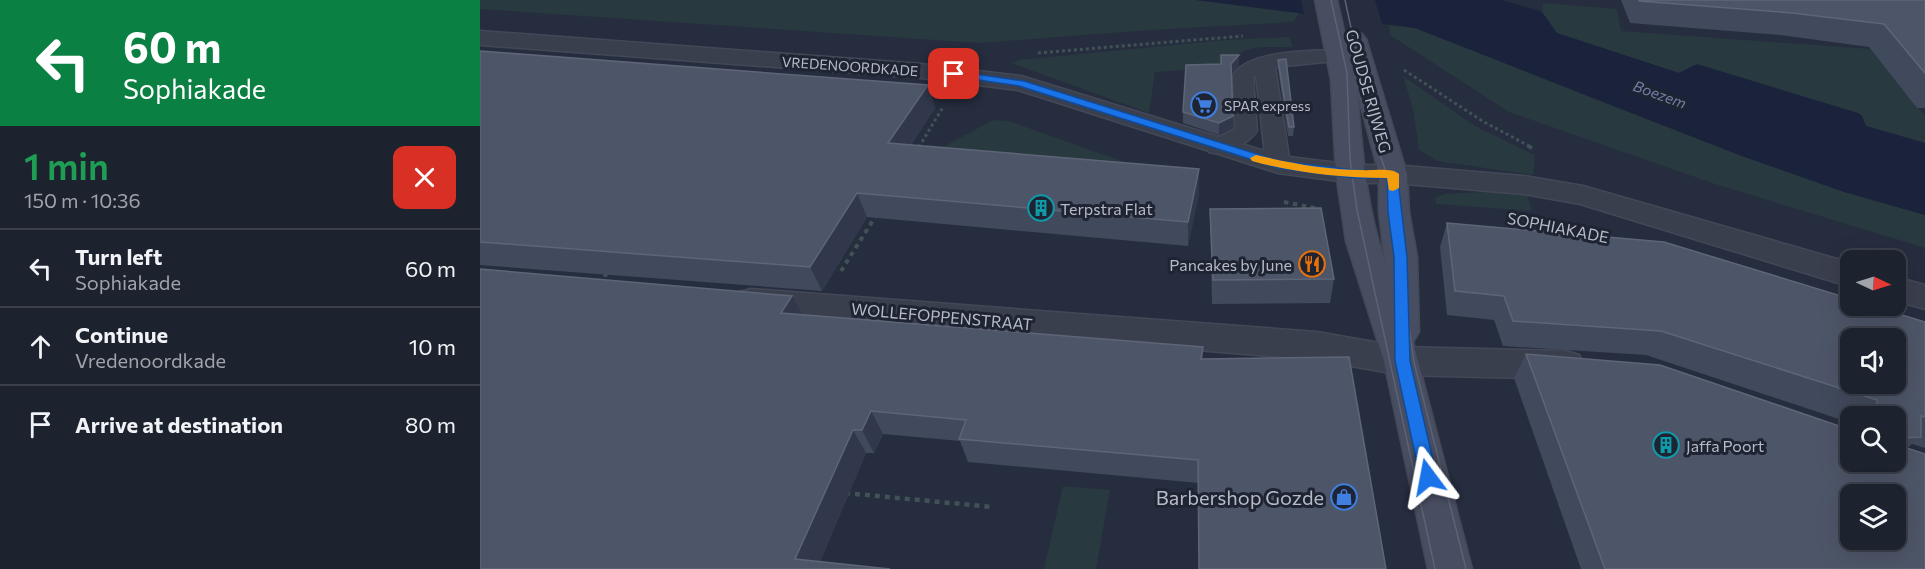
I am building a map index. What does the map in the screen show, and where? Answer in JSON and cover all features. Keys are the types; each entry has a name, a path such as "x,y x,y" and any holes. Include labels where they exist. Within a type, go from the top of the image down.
{"street":[{"name":"GOUDSE RIJWEG","path":"1337,10 1338,56 1343,80 1350,173 1366,256 1402,361 1450,569"},
{"name":"GOUDSE RIJWEG","path":"1337,10 1393,174 1394,212 1401,257 1402,361"},
{"path":"480,54 490,39"},
{"name":"VREDENOORDKADE","path":"490,39 921,71 1021,83 1217,147 1278,164 1350,173"},
{"name":"SOPHIAKADE","path":"1350,173 1393,174 1524,185 1583,195 1840,272"},
{"path":"1906,292 1925,297"},
{"name":"WOLLEFOPPENSTRAAT","path":"719,298 1317,346 1402,361 1524,362 1601,368"}],"lane":[{"path":"1217,147 1234,140 1246,131 1243,75 1253,68 1279,59 1338,56"},
{"path":"1264,66 1278,164"}],"path":[{"path":"1030,53 1253,35"},
{"path":"916,152 945,105"},
{"path":"811,305 841,271 879,211"},
{"path":"594,288 616,262"},
{"path":"838,492 993,507"}],"shaded area":[{"path":"480,0 1196,0 1300,12 1294,21 1278,23 979,43 480,9"},
{"path":"1543,3 1617,9 1621,31 1871,49 1925,116 1925,143 1866,126 1862,116 1694,65 1679,73 1556,33 1542,12"},
{"path":"1389,25 1415,28 1732,151 1925,215 1925,248 1715,184 1509,112 1390,35"},
{"path":"1290,37 1292,47 1264,47 1247,50 1239,53 1227,67 1155,72 1149,113 1011,63 1019,60 1225,40"},
{"path":"1403,76 1475,126 1535,155 1533,175 1437,161 1419,150 1413,109"},
{"path":"993,120 1009,121 1161,175 921,159"},
{"path":"1526,192 1532,211 1436,204 1435,198 1444,194"},
{"path":"1063,486 1110,490 1096,569 1044,569"}],"water":[{"name":"Boezem","path":"1196,0 1502,0 1542,12 1557,33 1679,73 1697,64 1858,113 1862,116 1866,126 1925,143 1925,215 1844,192 1739,155 1415,28"}],"pier":[{"path":"1301,0 1375,0 1383,27 1304,15"}],"building":[{"path":"1639,0 1925,0 1925,73 1884,24 1792,13"},
{"path":"480,51 928,85 888,143 1199,169 1188,222 857,193 810,267 480,242"},
{"path":"1221,55 1239,55 1231,64 1233,116 1219,123 1183,112 1186,65 1221,64"},
{"path":"1286,59 1294,127 1289,127 1278,60"},
{"path":"1321,208 1334,279 1213,280 1210,209"},
{"path":"1447,223 1664,242 1840,296 1840,316 1906,316 1925,322 1925,417 1921,416 1921,437 1906,438 1906,406 1877,406 1877,400 1858,394 1906,394 1906,328 1840,328 1840,388 1661,331 1513,321 1504,296 1455,291"},
{"path":"480,269 792,296 781,313 1203,347 1201,359 1349,357 1386,569 1199,569 1198,460 959,439 966,420 871,411 862,430 853,430 795,559 890,569 480,569"},
{"path":"1526,354 1660,365 1840,426 1840,472 1906,472 1906,446 1925,454 1925,569 1605,569"}],"tram line":[{"path":"1331,0 1347,73 1350,159 1357,210 1435,569"},
{"path":"1345,0 1376,143 1387,175 1414,362 1466,569"}],"slow traffic":[{"path":"1256,158 1278,164 1354,174 1393,174 1393,188"}],"place":[{"name":"SPAR express","path":"1204,105"},
{"name":"Terpstra Flat","path":"1041,208"},
{"name":"Pancakes by June","path":"1312,264"},
{"name":"Jaffa Poort","path":"1666,445"},
{"name":"Barbershop Gozde","path":"1344,497"}],"route":[{"path":"954,74 1021,83 1217,147 1278,164 1354,174 1393,174 1394,212 1401,257 1402,361 1428,477"}]}
